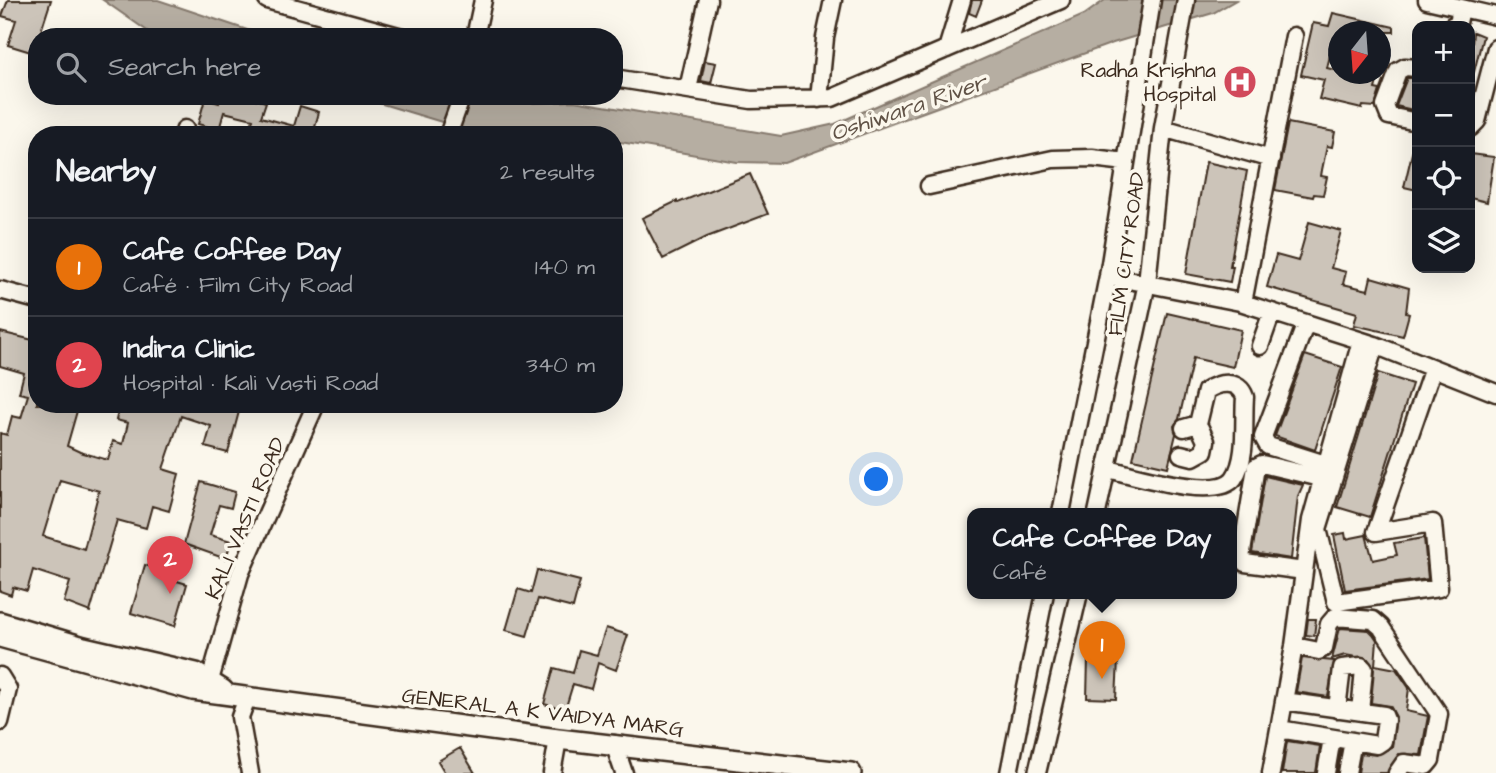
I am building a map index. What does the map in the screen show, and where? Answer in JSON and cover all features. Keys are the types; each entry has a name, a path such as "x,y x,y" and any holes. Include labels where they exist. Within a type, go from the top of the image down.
{"main road":[{"name":"GENERAL A K VAIDYA MARG","path":"0,622 84,647 196,673 208,686"},
{"name":"GENERAL A K VAIDYA MARG","path":"0,637 208,686 238,696 558,739 851,773"}],"street":[{"path":"267,0 369,28"},
{"path":"477,28 483,0"},
{"path":"688,89 708,0"},
{"path":"820,99 825,38 833,0"},
{"path":"947,49 962,0"},
{"path":"623,79 751,100 832,99 1061,0"},
{"name":"FILM CITY ROAD","path":"1062,508 1108,276 1152,0"},
{"name":"FILM CITY ROAD","path":"1098,508 1147,283 1163,128 1186,0"},
{"path":"1427,0 1496,16"},
{"path":"1458,21 1461,8"},
{"path":"1243,303 1294,37"},
{"path":"1475,123 1496,48"},
{"path":"1412,68 1405,67 1398,71 1385,106 1390,116 1412,121"},
{"path":"1140,82 1170,88"},
{"path":"451,126 458,105"},
{"path":"1163,128 1271,159"},
{"path":"929,187 1053,159 1092,158 1126,162"},
{"path":"1108,276 1243,303 1368,343 1496,393"},
{"path":"0,290 28,298"},
{"path":"1257,345 1268,311"},
{"path":"1306,323 1263,437 1268,446 1323,471"},
{"path":"1368,343 1318,529 1336,601 1439,588 1433,523 1376,532 1433,368"},
{"path":"1271,773 1294,646 1311,520 1323,471 1368,343"},
{"path":"1108,469 1204,489 1221,486 1233,479 1240,463 1245,397 1243,390 1235,385 1217,383 1206,391 1191,426 1206,441 1204,452 1193,457 1181,454"},
{"name":"KALI VASTI ROAD","path":"208,686 240,574 312,413"},
{"path":"1304,571 1245,563 1241,558 1256,467 1262,464 1323,471"},
{"path":"1009,773 1044,599"},
{"path":"1037,773 1078,599"},
{"path":"1294,646 1320,651 1324,648 1329,624 1335,617 1373,620 1381,627 1439,714 1431,760 1426,766 1404,763 1397,773"},
{"path":"1337,709 1342,668 1361,666 1364,670 1360,712"},
{"path":"0,676 8,689 0,722"},
{"path":"238,696 250,773"},
{"path":"1279,729 1377,745 1382,741 1386,720 1384,715 1284,701"},
{"path":"1326,773 1332,738"},
{"path":"552,773 558,739"},
{"path":"1347,773 1353,741"},
{"path":"614,744 624,773"}],"water":[{"path":"103,0 158,0 241,28 143,28"},
{"path":"1105,0 1236,0 1213,13 1113,43 784,163 737,162 623,143 623,126 455,126 386,105 598,105 781,136 835,124 1084,15"}],"building":[{"path":"8,0 51,0 42,28 28,28 28,51 8,45 16,20 2,16"},
{"path":"972,0 982,0 976,16 969,13"},
{"path":"1333,13 1368,21 1331,21"},
{"path":"1313,23 1328,26 1328,84 1376,84 1375,89 1380,90 1375,107 1363,106 1362,109 1319,99 1324,80 1301,75"},
{"path":"1475,33 1483,36 1475,68"},
{"path":"705,61 716,63 711,83 701,81"},
{"path":"1407,78 1412,78 1412,110 1396,106"},
{"path":"203,105 265,105 261,117 294,126 251,126 253,119 224,112 220,126 198,124"},
{"path":"300,106 319,112 315,126 294,126"},
{"path":"1288,123 1335,132 1332,147 1327,146 1322,170 1321,176 1327,177 1323,195 1314,194 1313,197 1275,190"},
{"path":"1412,153 1412,189 1404,187"},
{"path":"1475,155 1494,157 1487,202 1475,199"},
{"path":"1206,162 1247,171 1230,266 1233,266 1230,282 1186,274"},
{"path":"750,174 768,214 707,237 663,259 642,218 677,201 678,203"},
{"path":"1309,222 1341,231 1331,268 1346,272 1343,284 1368,290 1371,277 1409,288 1406,313 1409,314 1403,336 1354,325 1357,313 1267,287 1276,255 1298,261"},
{"path":"1167,313 1241,330 1233,367 1193,358 1179,419 1174,426 1176,434 1168,467 1133,459"},
{"path":"0,332 28,339 28,395 19,393 24,373 0,366"},
{"path":"1305,355 1342,367 1315,450 1275,436"},
{"path":"1378,373 1412,384 1370,517 1337,507"},
{"path":"28,395 28,413 76,413 67,446 108,460 113,441 123,444 128,423 116,420 118,413 239,413 228,453 205,447 211,426 181,416 163,469 179,474 169,511 152,506 146,528 117,520 90,612 64,602 70,582 33,570 27,591 13,587 11,595 0,591 0,433 7,435 12,416 21,418","holes":["60,480 99,491 84,549 43,536"]},
{"path":"1265,476 1303,485 1298,496 1291,559 1252,553"},
{"path":"201,482 235,492 231,508 219,505 210,535 231,541 226,559 184,544"},
{"path":"1345,533 1346,539 1366,535 1373,560 1397,555 1394,543 1424,538 1428,579 1345,590 1334,535"},
{"path":"145,565 159,569 157,575 187,584 175,626 131,613"},
{"path":"537,570 580,581 573,608 538,599 527,636 506,630 518,589 531,593"},
{"path":"1308,619 1316,619 1314,636 1306,635"},
{"path":"606,628 628,635 616,670 598,663 591,689 573,684 565,710 544,704 554,668 573,673 579,650 597,655"},
{"path":"1340,628 1369,630 1373,634 1377,640 1375,665 1396,669 1409,688 1406,711 1428,716 1421,755 1399,754 1387,773 1358,773 1361,753 1376,755 1392,747 1396,717 1390,706 1371,703 1374,669 1368,659 1345,655 1332,659"},
{"path":"1088,658 1118,660 1116,699 1087,698"},
{"path":"1302,658 1334,661 1328,697 1296,692"},
{"path":"1287,741 1320,746 1316,773 1282,773"},
{"path":"460,748 475,773 445,773 438,761"}],"waterway":[{"name":"Oshiwara River","path":"493,105 524,112"}],"place":[{"name":"Radha Krishna Hospital","path":"1240,82"},
{"name":"Indira Clinic","path":"170,594"},
{"name":"Cafe Coffee Day","path":"1102,679"}]}
